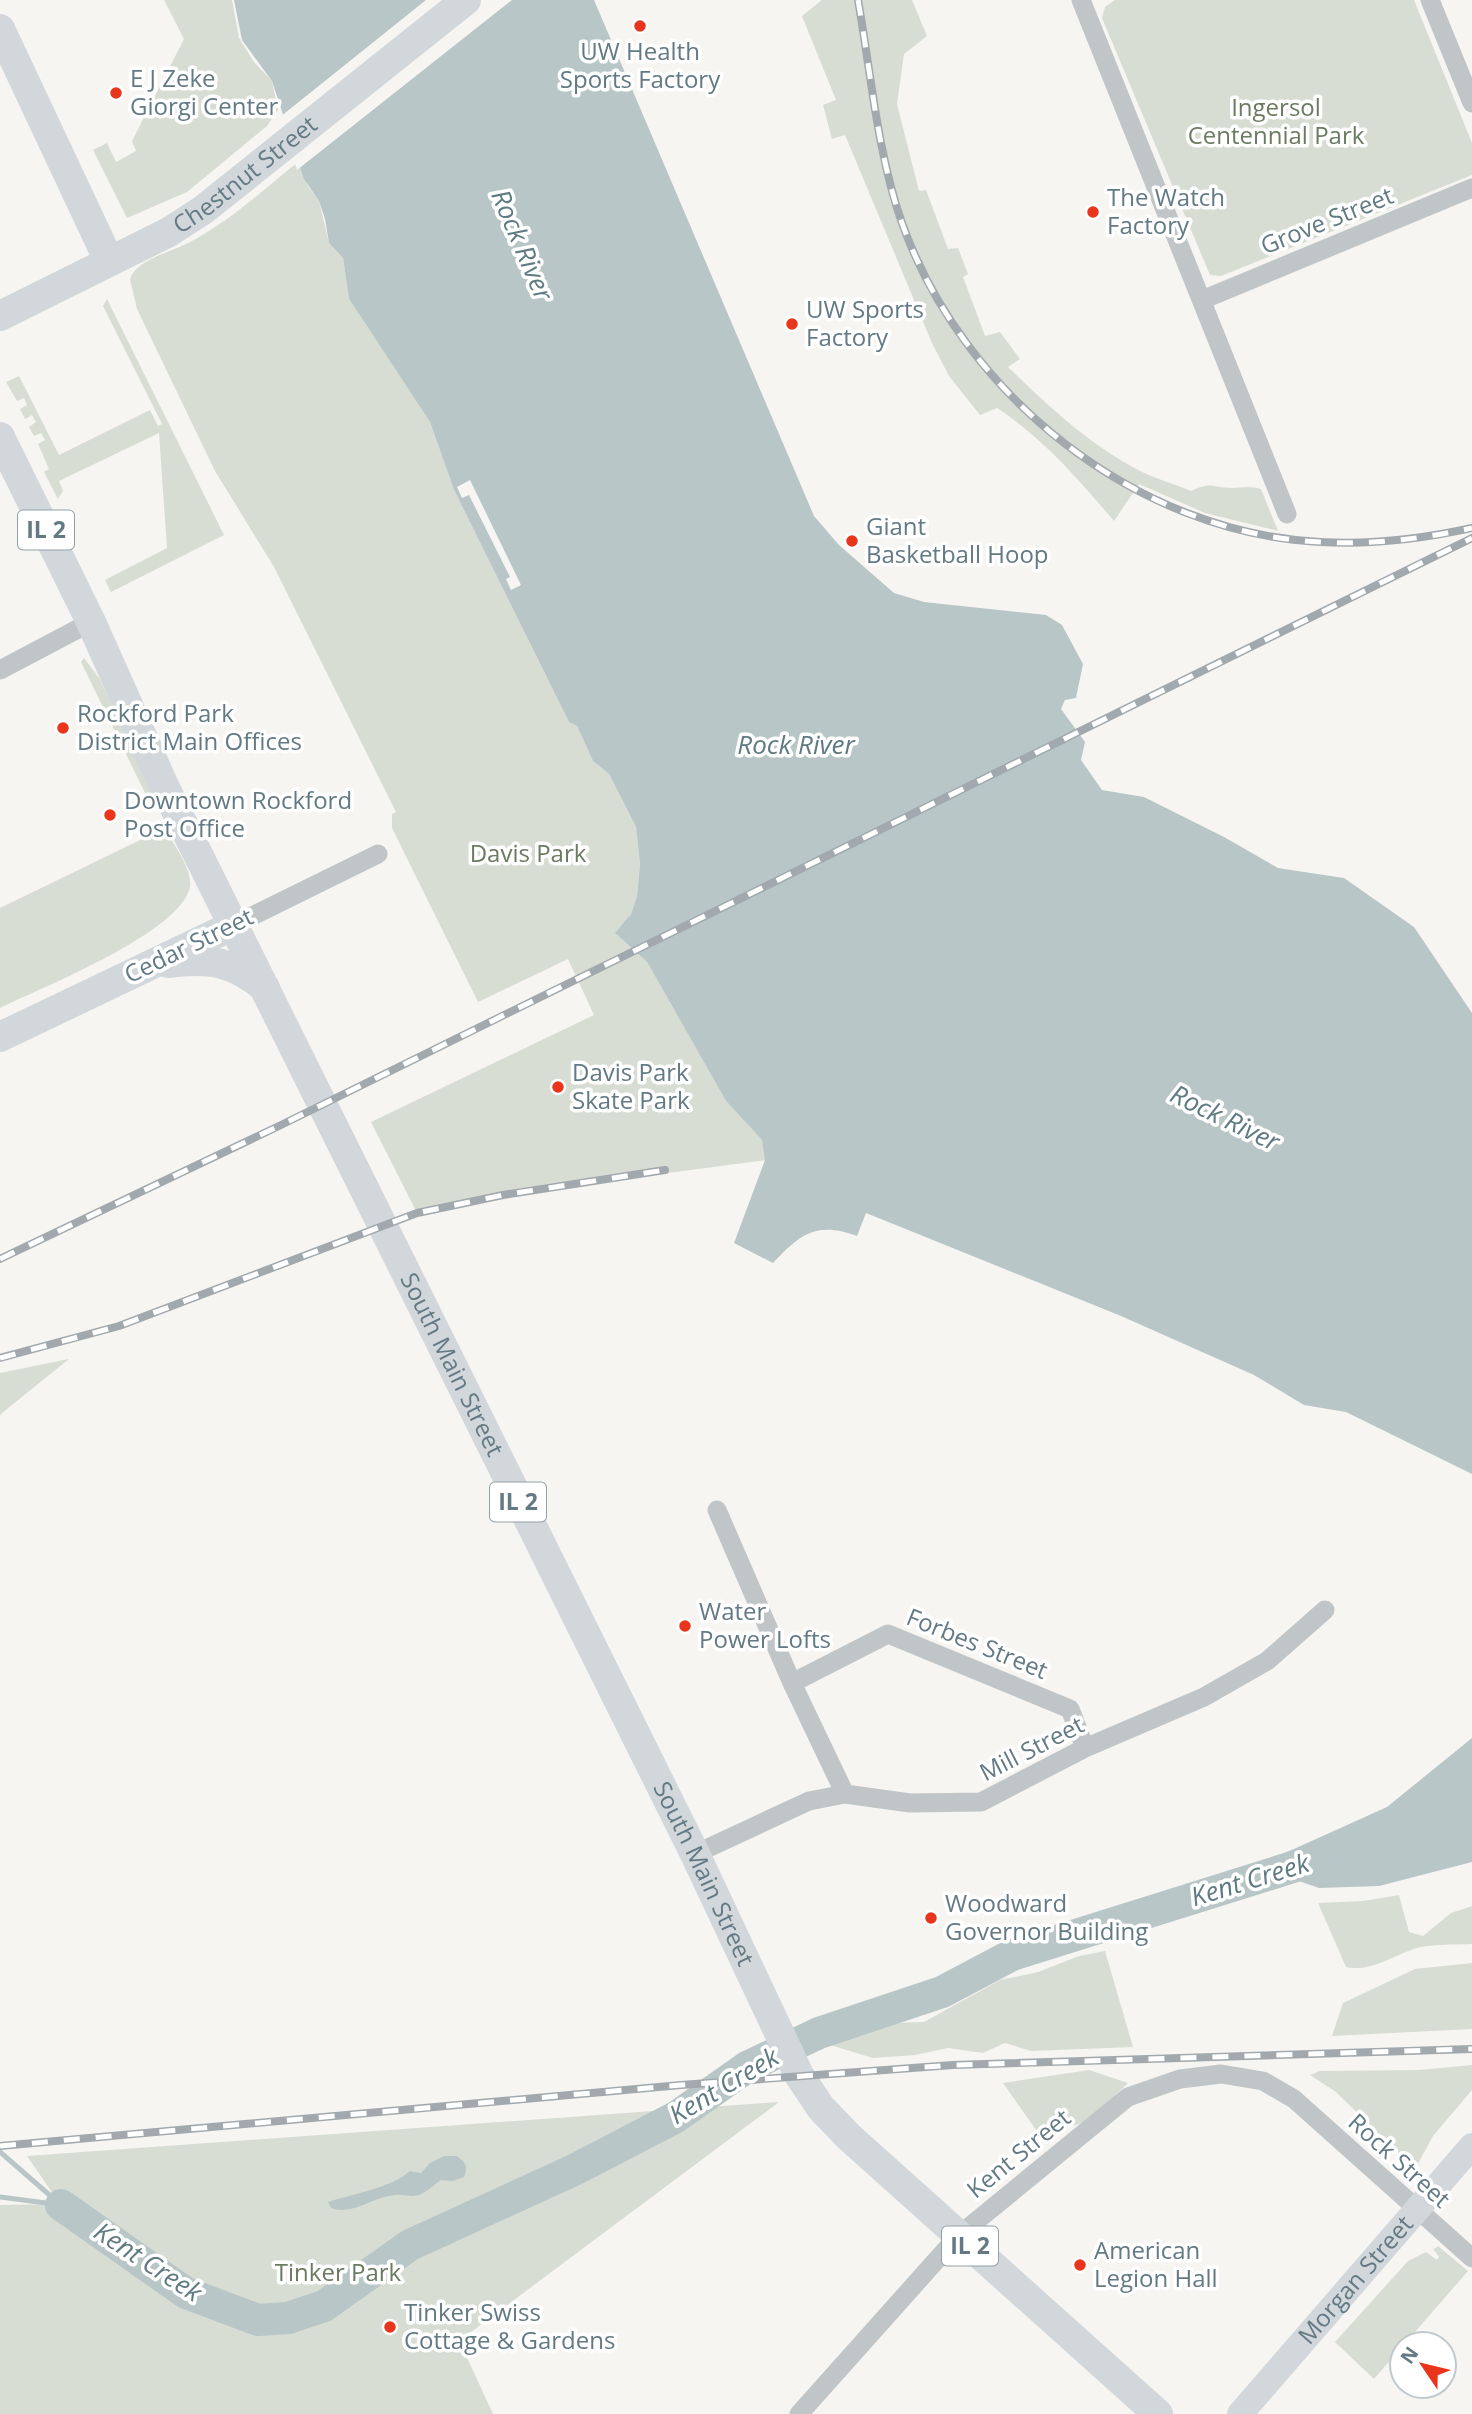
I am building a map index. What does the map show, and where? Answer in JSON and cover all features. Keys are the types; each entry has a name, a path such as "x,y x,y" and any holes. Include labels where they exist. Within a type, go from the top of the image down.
{"main road":[{"name":"Chestnut Street","path":"0,316 169,232 203,210 466,0"},
{"path":"0,29 109,261"},
{"name":"South Main Street","path":"0,437 91,622 165,788 563,1594 695,1854 795,2066 821,2108 839,2127 1158,2414"},
{"name":"Cedar Street","path":"0,1037 234,925"},
{"name":"IL 2","path":"151,966 196,959 217,962 236,967 265,988"},
{"name":"Morgan Street","path":"1240,2414 1472,2146"}],"street":[{"path":"1081,0 1287,514"},
{"path":"1430,0 1472,103"},
{"name":"Grove Street","path":"1202,300 1472,188"},
{"path":"0,670 91,622"},
{"name":"Cedar Street","path":"234,925 378,854"},
{"path":"717,1510 792,1683 845,1794"},
{"name":"Mill Street","path":"695,1854 808,1801 845,1794 910,1803 981,1802 1085,1748 1204,1697 1267,1661 1325,1610"},
{"name":"Forbes Street","path":"792,1683 888,1634 1070,1709 1085,1748"},
{"name":"Kent Street","path":"800,2414 958,2236 1128,2098 1180,2079 1221,2074 1263,2081 1294,2099"},
{"name":"Rock Street","path":"1294,2099 1472,2258"}],"green space":[{"path":"164,0 232,0 239,38 254,62 272,81 278,110 267,126 187,192 127,218 93,150 107,143 116,162 136,151 132,141 184,39"},
{"path":"822,0 912,0 927,36 904,54 897,104 919,191 926,190 948,249 958,248 968,274 963,277 985,336 1000,332 1020,359 1008,367 1087,437 1152,477 1191,491 1209,486 1261,489 1278,531 1205,513 1139,484 1114,521 1060,460 1014,420 997,408 980,415 949,376 932,343 845,135 832,139 823,105 836,100 802,16"},
{"name":"Ingersol Centennial Park","path":"1115,0 1414,0 1472,143 1472,175 1221,276 1210,275 1102,18 1105,7"},
{"name":"Davis Park","path":"298,162 308,186 319,201 329,243 343,258 349,299 430,422 454,490 569,722 577,726 593,761 609,774 636,827 640,864 637,896 631,914 616,934 647,962 726,1101 762,1140 766,1160 503,1195 417,1213 371,1122 594,1015 568,959 478,1002 392,828 392,814 396,812 274,567 215,471 137,309 130,279 139,267 217,226"},
{"path":"107,299 224,535 111,592 105,580 167,548 159,433 59,481 63,491 58,499 44,472 49,469 38,444 45,440 41,433 34,436 29,427 36,422 32,415 25,419 20,409 27,405 24,398 17,401 6,382 19,376 59,455 150,410 158,426 162,424 103,306"},
{"path":"84,658 99,678 159,804 150,803 81,662"},
{"path":"165,828 185,864 190,879 190,886 182,903 164,921 138,939 77,972 0,1008 0,908"},
{"path":"69,1359 2,1413 0,1415 0,1373"},
{"path":"1399,1895 1409,1932 1423,1936 1451,1913 1472,1906 1472,1944 1421,1947 1375,1965 1346,1967 1318,1903 1363,1901"},
{"path":"1105,1951 1133,2047 1031,2051 1005,2043 983,2053 948,2048 915,2055 873,2058 830,2045 891,2023 924,2022 1000,1980 1038,1972 1079,1956"},
{"path":"1472,1963 1472,2029 1332,2036 1343,2003 1415,1969"},
{"path":"1472,2065 1472,2090 1433,2136 1415,2169 1336,2092 1310,2075 1320,2071 1419,2070"},
{"path":"1089,2070 1128,2083 1088,2121 1046,2134 1039,2134 1003,2083"},
{"name":"Tinker Park","path":"779,2102 463,2338 464,2351 493,2414 0,2414 0,2205 60,2204 27,2156"},
{"path":"1431,2246 1434,2249 1438,2246 1468,2271 1417,2330 1388,2330 1388,2363 1374,2379 1335,2342 1408,2261 1426,2252 1437,2260 1439,2257"}],"water":[{"name":"Rock River","path":"234,0 594,0 814,516 839,545 894,593 924,602 1046,615 1062,625 1083,664 1076,698 1065,700 1061,709 1085,742 1081,760 1102,790 1144,797 1224,837 1278,868 1344,878 1414,927 1472,1013 1472,1474 1346,1412 1304,1405 1254,1375 1121,1316 866,1213 857,1236 831,1230 810,1233 792,1244 773,1263 734,1243 765,1160 762,1140 726,1101 647,962 615,933 631,914 637,896 640,864 636,827 609,774 593,761 577,726 569,722 454,490 430,422 349,299 343,258 329,243 319,201 304,179 272,81 242,40"},
{"path":"1472,1738 1472,1862 1379,1886 1319,1888 1256,1866 1387,1807"},
{"path":"444,2156 457,2156 462,2161 466,2167 464,2177 453,2181 441,2180 419,2195 387,2196 355,2208 339,2210 331,2208 328,2202 393,2182 410,2171 421,2173 430,2163"}],"pier":[{"path":"426,0 512,0 297,170 280,117"},
{"path":"470,480 521,585 511,590 506,579 510,577 469,495 462,498 457,487"}],"waterway":[{"name":"Kent Creek","path":"61,2205 186,2293 258,2320 288,2318 324,2306 410,2245 574,2170 676,2117 747,2067 819,2033 942,1992 1012,1955 1315,1860"},
{"path":"0,2152 61,2205"},
{"path":"0,2197 61,2205"}],"railway":[{"path":"858,0 893,196 930,286 967,344 1013,397 1065,444 1123,482 1186,513 1252,533 1320,542 1358,543 1415,538 1472,528"},
{"path":"0,1259 279,1126 1472,538"},
{"path":"0,1358 119,1326 417,1213 503,1195 665,1170"},
{"path":"0,2146 681,2085 953,2065 1472,2049"}],"place":[{"name":"UW Health Sports Factory","path":"640,26"},
{"name":"E J Zeke Giorgi Center","path":"116,93"},
{"name":"The Watch Factory","path":"1093,212"},
{"name":"UW Sports Factory","path":"792,324"},
{"name":"Giant Basketball Hoop","path":"852,541"},
{"name":"Rockford Park District Main Offices","path":"63,728"},
{"name":"Downtown Rockford Post Office","path":"110,815"},
{"name":"Davis Park Skate Park","path":"558,1087"},
{"name":"Water Power Lofts","path":"685,1626"},
{"name":"Woodward Governor Building","path":"931,1918"},
{"name":"American Legion Hall","path":"1080,2265"},
{"name":"Tinker Swiss Cottage & Gardens","path":"390,2327"}]}
